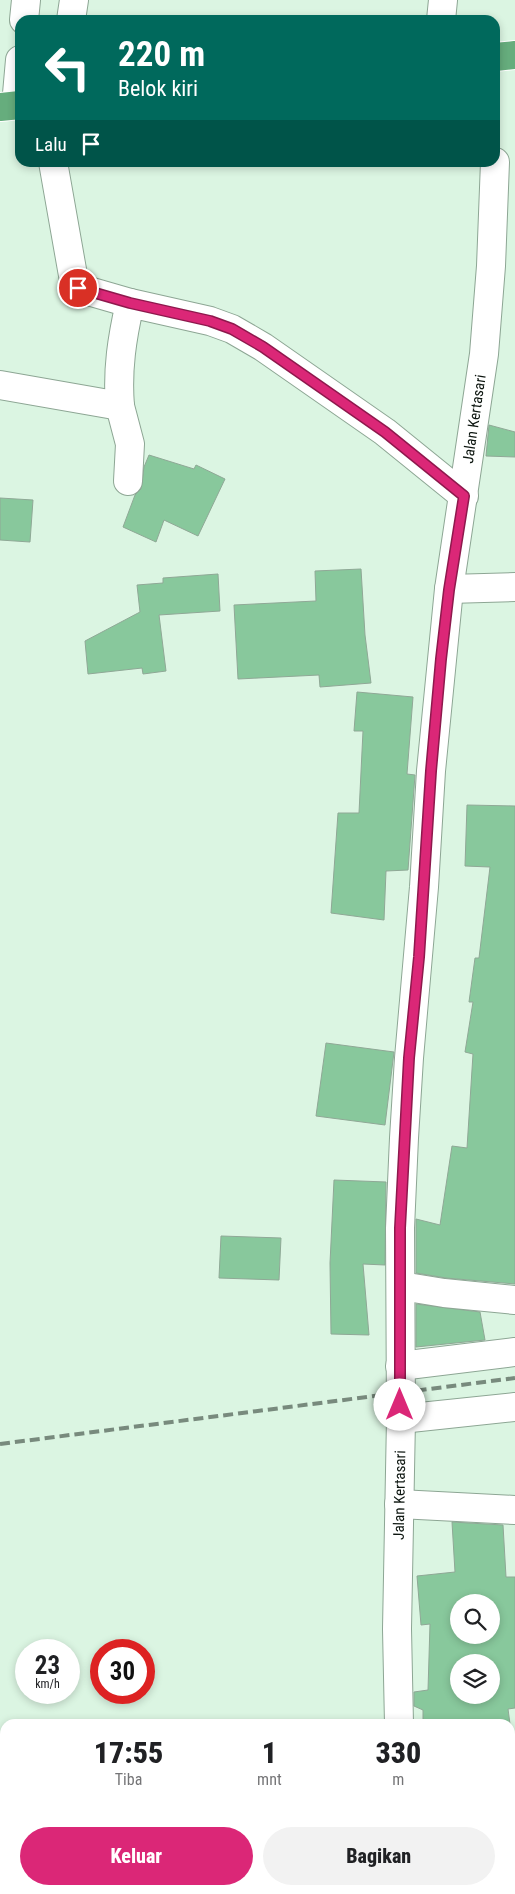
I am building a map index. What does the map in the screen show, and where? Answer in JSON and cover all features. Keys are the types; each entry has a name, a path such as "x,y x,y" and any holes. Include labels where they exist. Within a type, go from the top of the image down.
{"highway":[{"path":"500,56 515,55"}],"street":[{"path":"24,15 26,0"},
{"path":"72,15 74,0"},
{"path":"442,15 443,0"},
{"path":"12,106 15,89"},
{"path":"54,167 74,281 78,288 130,303 210,321 232,329 263,347 385,432 464,496"},
{"name":"Jalan Kertasari","path":"399,1719 397,1630 402,1180 409,1058 422,917 431,771 449,590 484,354 492,266 495,167"},
{"path":"128,481 130,444 120,406 119,362 130,303"},
{"path":"0,385 120,406"},
{"path":"449,590 515,587"},
{"path":"401,1286 444,1293 515,1300"},
{"path":"400,1366 515,1352"},
{"path":"400,1418 515,1407"},
{"path":"399,1504 515,1510"}],"building":[{"path":"489,425 515,432 515,457 486,456"},
{"path":"149,455 194,469 196,465 225,479 198,536 164,520 156,542 123,527 135,495 141,489 144,467"},
{"path":"0,498 33,500 30,542 0,540"},
{"path":"361,569 365,635 371,683 320,687 319,675 238,679 234,605 316,601 315,571"},
{"path":"218,574 220,611 159,615 166,671 143,674 142,668 88,674 85,641 140,612 137,585 163,583 163,578"},
{"path":"357,692 413,697 407,774 415,775 408,870 386,871 384,920 331,913 338,813 359,813 363,731 354,731"},
{"path":"467,805 515,806 515,1284 446,1278 416,1273 416,1219 440,1225 452,1146 467,1148 473,1054 465,1052 473,1002 469,1002 475,958 479,958 490,867 465,866"},
{"path":"326,1043 394,1052 385,1125 316,1116"},
{"path":"334,1180 386,1182 385,1265 363,1264 369,1335 331,1334 330,1263"},
{"path":"221,1236 281,1238 279,1280 219,1278"},
{"path":"416,1304 480,1312 485,1340 416,1347"},
{"path":"452,1522 503,1525 506,1577 515,1577 515,1708 508,1709 509,1719 423,1719 423,1710 414,1706 414,1692 428,1690 430,1624 421,1625 417,1576 455,1572"}],"railway":[{"path":"0,1444 515,1378"}],"route":[{"path":"78,288 130,303 210,321 232,329 263,347 385,432 464,496 449,590 441,659 431,771 419,957 409,1058 400,1228 400,1405"}]}
